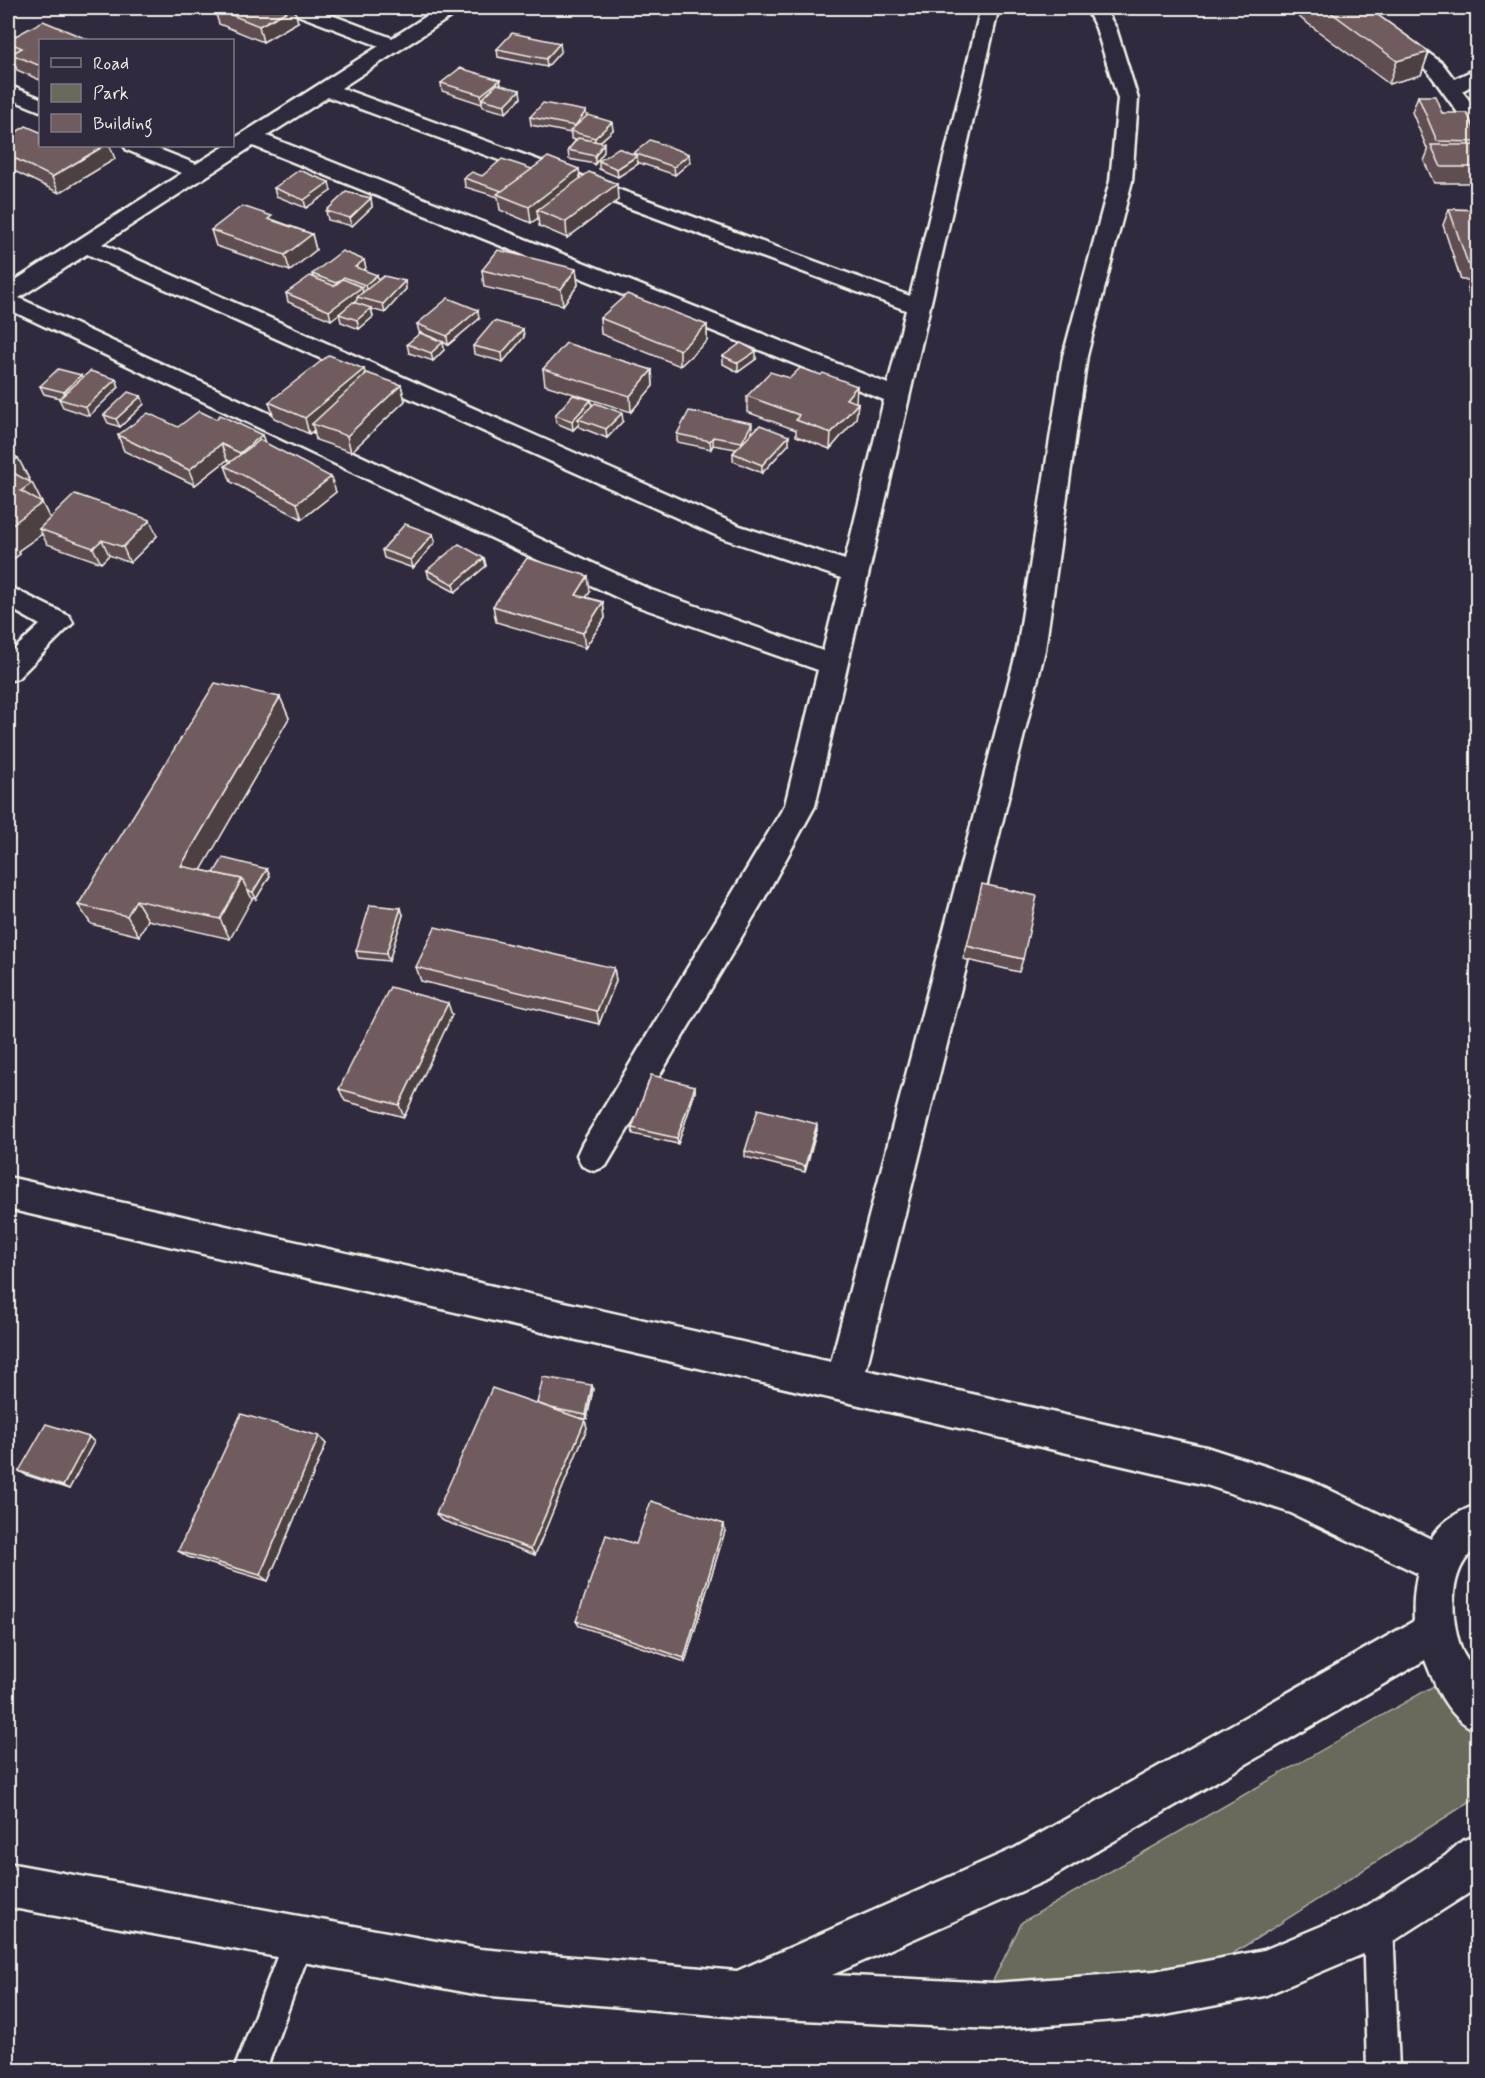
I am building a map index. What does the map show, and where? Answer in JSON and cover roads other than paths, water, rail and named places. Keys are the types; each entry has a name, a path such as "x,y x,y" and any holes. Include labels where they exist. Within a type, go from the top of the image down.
{"street":[{"path":"297,8 393,45"},
{"path":"8,295 451,8"},
{"path":"844,1383 1031,650 1075,357 1121,180 1128,99 1106,28 1095,8"},
{"path":"1362,10 1435,67 1478,127"},
{"path":"594,1155 800,807 989,11"},
{"path":"1450,89 1478,74"},
{"path":"325,89 919,307"},
{"path":"8,91 39,105"},
{"path":"250,137 898,397"},
{"path":"136,147 197,172"},
{"path":"85,245 731,532 856,573"},
{"path":"8,301 641,597 833,665"},
{"path":"8,595 58,623 8,671"},
{"path":"8,1193 1206,1466 1297,1495 1440,1564"},
{"path":"1478,1524 1456,1538 1440,1564 1433,1596 1436,1631 1448,1669 1478,1710"},
{"path":"740,1994 1031,1864 1436,1631"},
{"path":"8,1885 480,1972 740,1994 994,2006 1155,1994 1264,1973 1378,1925 1461,1872 1478,1857"}],"lane":[{"path":"1378,1925 1383,2070"},
{"path":"250,2070 299,1939"}]}
